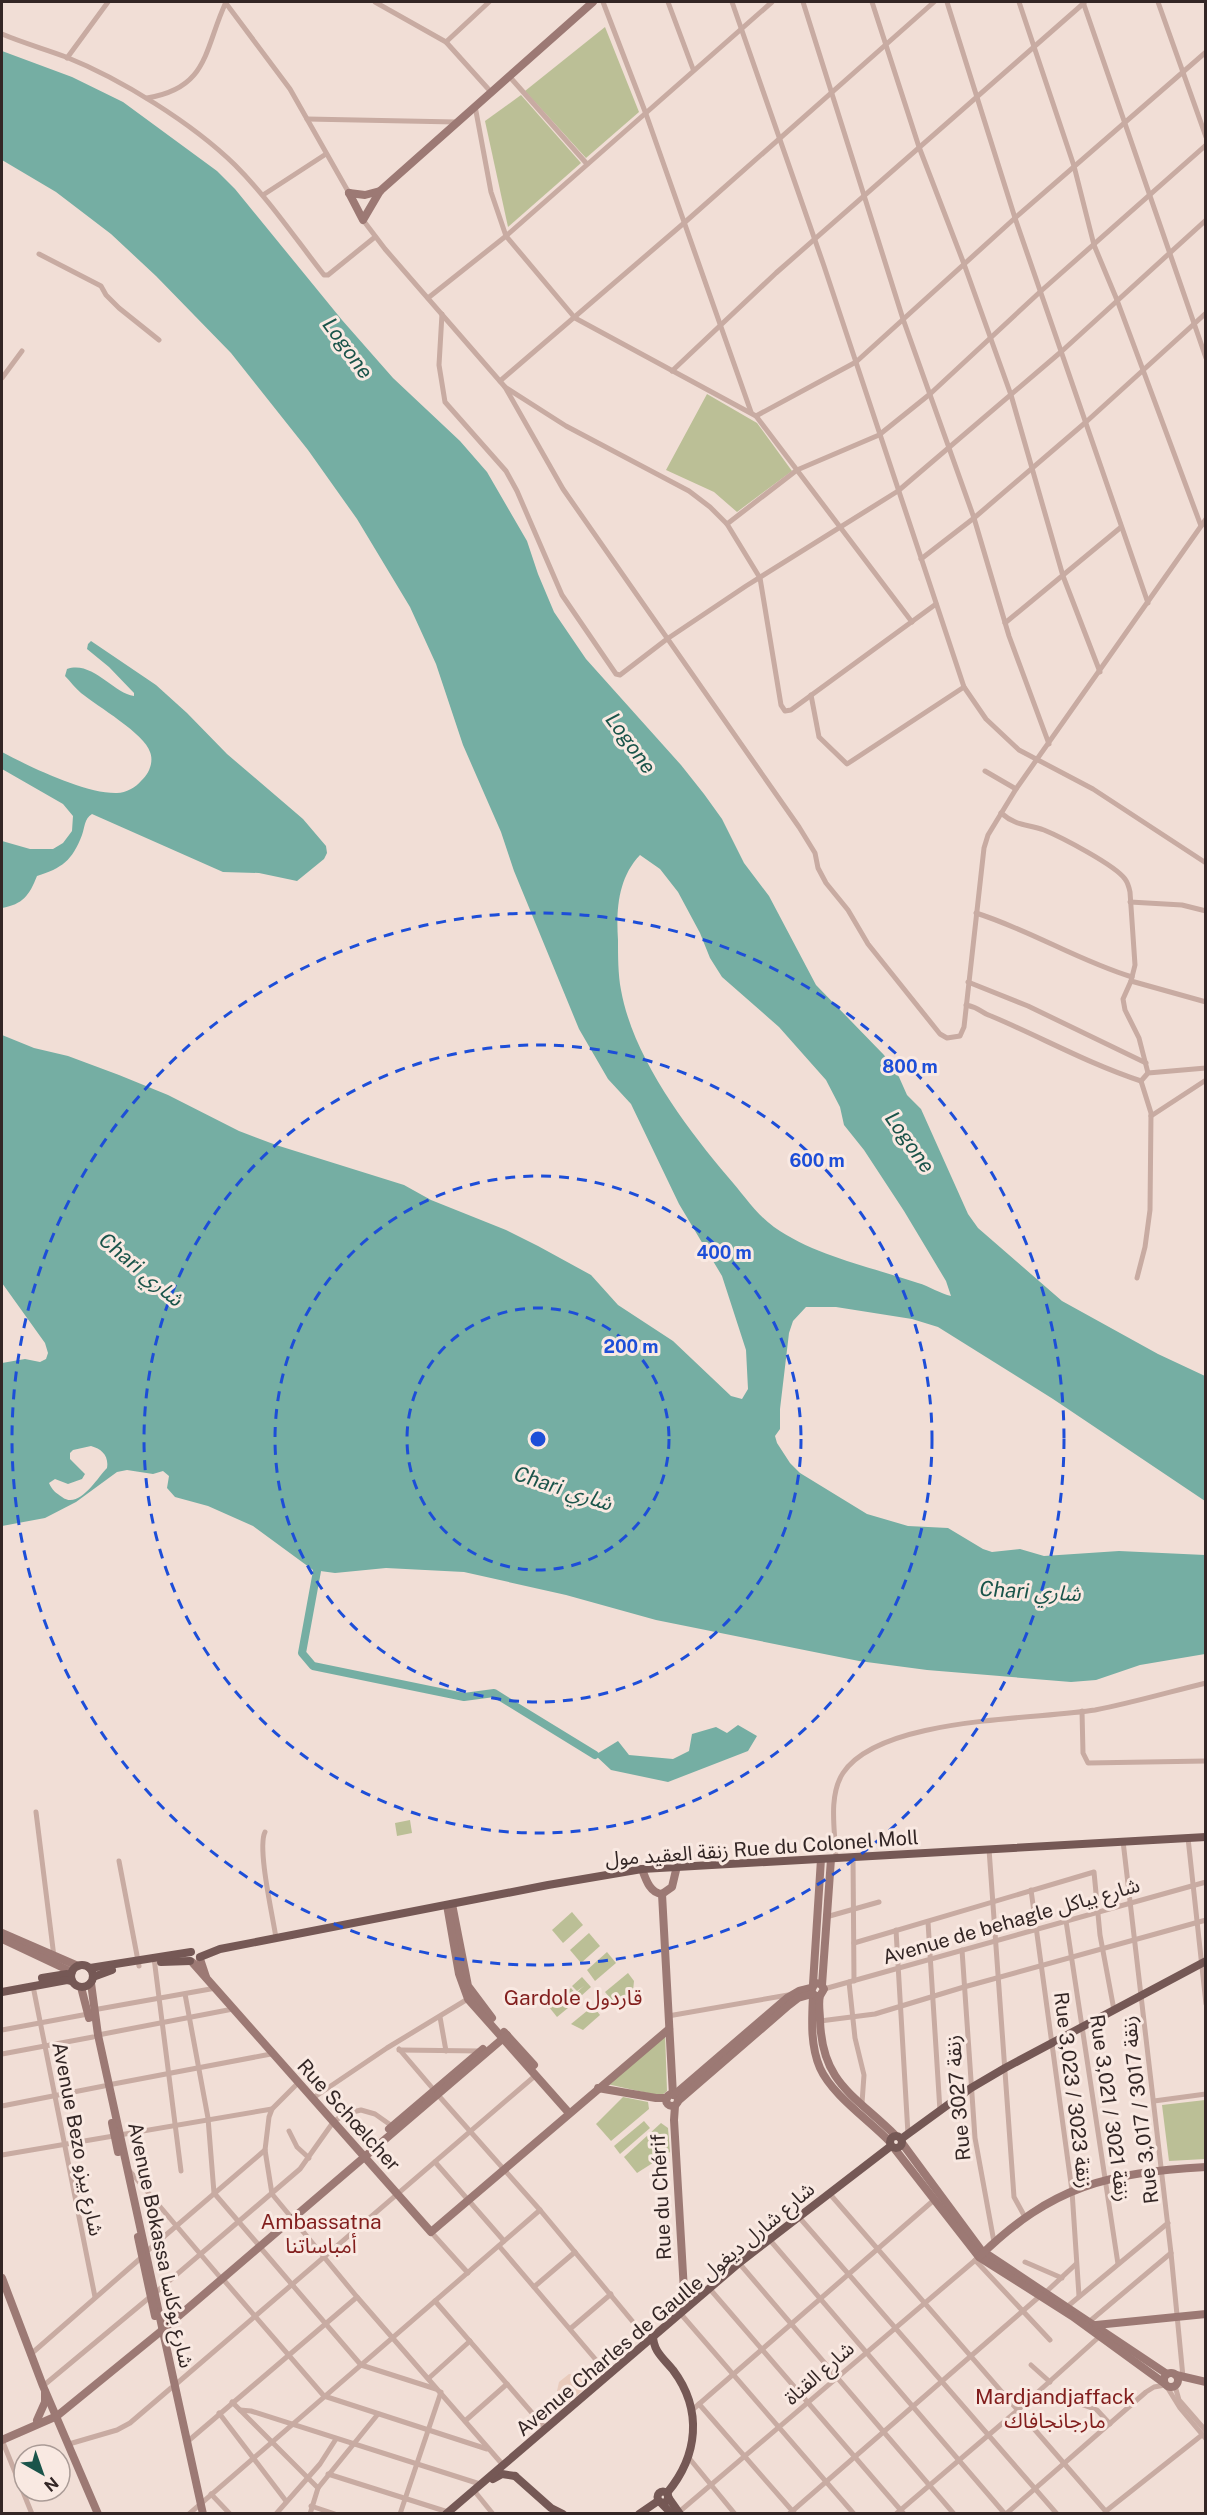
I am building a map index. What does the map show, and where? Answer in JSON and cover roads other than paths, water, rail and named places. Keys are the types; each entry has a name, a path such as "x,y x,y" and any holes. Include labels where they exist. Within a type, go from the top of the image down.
{"main road":[{"name":"زنقة العقيد مول Rue du Colonel Moll","path":"139,1963 195,1957 220,1949 642,1869 1206,1837"},
{"name":"Avenue Charles de Gaulle شارع شارل ديغول","path":"448,2513 682,2310 798,2216 897,2141 971,2088 1005,2068 1114,2012 1204,1962"},
{"path":"73,1974 81,1987 91,1976 116,1965 139,1963"},
{"path":"2,1986 62,1974 91,1976 139,1963"},
{"path":"2,1992 67,1980 73,1974"},
{"path":"639,2514 664,2498 689,2458 693,2441 691,2411 678,2378 647,2340"},
{"name":"Avenue Charles de Gaulle شارع شارل ديغول","path":"515,2476 513,2465 518,2454"},
{"path":"448,2513 496,2477 506,2474 515,2476 551,2508 563,2514"},
{"path":"664,2498 677,2513"}],"street":[{"path":"67,58 108,2"},
{"path":"147,98 172,92 198,73 226,2"},
{"path":"226,2 290,88 363,220 375,237 505,387 563,489 799,827 815,853 819,871 848,910 868,944 945,1038 960,1036 966,1005 986,841 1016,789 1206,519"},
{"path":"375,2 446,42 491,92"},
{"path":"385,7 390,2"},
{"path":"446,42 489,2"},
{"path":"363,220 380,191 592,2"},
{"path":"603,2 646,114 754,414 912,622"},
{"path":"668,2 693,69"},
{"path":"732,2 856,362 964,687 978,711 1010,743 1037,761 1093,789 1206,863"},
{"path":"428,298 506,236 646,114 693,69 772,2"},
{"path":"803,2 903,319 950,447 1005,623 1049,744"},
{"path":"872,2 919,147 1011,395 1030,469 1063,576 1100,672"},
{"path":"500,381 684,223 934,2"},
{"path":"947,2 1015,218 1062,351 1120,528 1148,603"},
{"path":"1019,2 1074,166 1094,245 1117,300 1201,525"},
{"path":"672,371 814,239 1084,2 1168,254 1206,358"},
{"path":"1158,2 1206,137"},
{"path":"2,34 67,58 147,98 213,146 234,164 263,195 326,276 375,237"},
{"path":"754,414 856,362 1125,120 1206,52"},
{"path":"509,76 587,164"},
{"path":"476,106 491,192 506,236 575,318 754,414"},
{"path":"307,119 456,122"},
{"path":"727,524 797,470 879,435 930,394 1149,193 1206,145"},
{"path":"263,195 326,154"},
{"path":"349,193 365,195 380,191"},
{"path":"442,314 439,365 445,402 506,471 540,540 556,585 593,643 616,674 620,675 667,639 898,491 1062,351 1206,220"},
{"path":"39,254 101,286 106,295 119,308 159,340"},
{"path":"921,559 974,518 1086,422 1206,313"},
{"path":"2,378 22,351"},
{"path":"505,387 566,426 689,491 727,524 760,578 782,708 789,712 936,604"},
{"path":"1005,623 1120,528"},
{"path":"811,695 819,737 847,764 964,687"},
{"path":"985,771 1016,789"},
{"path":"1001,813 1018,825 1030,826 1062,838 1120,874 1128,884 1135,954 1132,979 1123,996 1139,1038 1148,1074"},
{"path":"1130,902 1182,905 1206,911"},
{"path":"976,913 1050,942 1132,979 1206,1002"},
{"path":"968,982 1028,1006 1146,1063"},
{"path":"966,1005 981,1008 989,1016 1019,1027 1107,1069 1141,1081"},
{"path":"1141,1081 1148,1074 1206,1068"},
{"path":"1151,1116 1206,1080"},
{"path":"1137,1278 1145,1247 1150,1210 1151,1116 1141,1081"},
{"path":"829,2193 1107,2512 1204,2435 1179,2400 1174,2381 1068,2306 979,2256 967,2234 897,2141 862,2103 842,2086 830,2069 821,2045 816,1990 834,1858 834,1798 838,1783 849,1765 864,1754 912,1733 941,1727 1082,1711 1206,1683"},
{"path":"1082,1711 1083,1753 1088,1763 1206,1761"},
{"path":"36,1812 54,1957"},
{"path":"265,1832 262,1838 264,1860 276,1938"},
{"path":"1188,1838 1204,1962 1206,2004"},
{"name":"Rue 3,017 / زنقة 3017","path":"1123,1841 1178,2316 1174,2381"},
{"path":"990,1849 1014,2197 1025,2217"},
{"path":"853,1856 855,1910 851,1981 852,2018 864,2075 861,2088 862,2103"},
{"path":"822,1859 813,2043 820,2069 835,2089 897,2141 934,2200 1050,2340"},
{"path":"119,1861 139,1963"},
{"path":"642,1869 655,1893 662,1894 672,1887 677,1866"},
{"path":"854,1943 1094,1872 1097,1912 1114,2012"},
{"name":"Avenue de behagle شارع بياكل","path":"816,1990 1206,1881"},
{"name":"Rue 3,023 / زنقة 3023","path":"1031,1890 1072,2191 1079,2296"},
{"name":"Rue du Chérif","path":"662,1894 682,2310"},
{"path":"826,1917 879,1902"},
{"path":"450,1904 459,1974 471,1997 536,2075 571,2111"},
{"path":"820,2021 852,2018 900,2007 1206,1920"},
{"name":"Rue 3,021 / زنقة 3021","path":"1066,1921 1084,2026 1118,2264"},
{"path":"928,1922 940,2111"},
{"path":"896,1930 900,2007 897,2141"},
{"path":"2,1933 54,1957 73,1974"},
{"path":"2,1939 73,1974"},
{"name":"Rue 3027 زنقة","path":"962,1950 975,2138 994,2242"},
{"name":"Rue Schœlcher","path":"195,1957 207,1978 271,2054 334,2121 468,2273"},
{"path":"155,1961 181,2171"},
{"name":"Avenue Bokassa شارع بوكاسا","path":"90,2012 91,1976"},
{"name":"Avenue Bezo شارع بيزو","path":"33,1986 95,2297"},
{"name":"Avenue Bokassa شارع بوكاسا","path":"81,1987 90,2012 144,2254"},
{"path":"2,2030 216,1988"},
{"path":"668,2016 816,1990"},
{"path":"598,2088 672,2100 798,1998 816,1990"},
{"path":"185,1994 208,2118 214,2193 361,2365 440,2391"},
{"path":"672,2100 793,1994"},
{"path":"313,2098 394,2043 471,1997"},
{"path":"2,2054 233,2009"},
{"path":"440,2017 446,2051"},
{"path":"431,2232 669,2029"},
{"path":"363,2154 392,2126 436,2093 481,2050 503,2035"},
{"path":"33,2514 2,2440 56,2414 161,2328 503,2035"},
{"path":"503,2035 571,2111"},
{"path":"394,2043 540,2210 647,2340"},
{"path":"399,2050 481,2050"},
{"path":"2,2106 271,2054"},
{"path":"72,2443 117,2430 129,2423 536,2075"},
{"path":"298,2083 272,2109 267,2127 265,2151 272,2194 357,2297 503,2465"},
{"path":"1154,2101 1206,2094"},
{"path":"2,2155 208,2118 272,2109"},
{"path":"44,2388 300,2169 334,2121 348,2113 361,2110 375,2114 392,2126"},
{"path":"289,2131 297,2147 309,2158"},
{"name":"Avenue Bokassa شارع بوكاسا","path":"117,2134 127,2168 152,2295 200,2509"},
{"path":"31,2354 265,2151"},
{"path":"435,2162 504,2241"},
{"path":"979,2256 1025,2217 1072,2191 1126,2174 1206,2167"},
{"path":"127,2168 324,2396 489,2449"},
{"path":"691,2411 934,2200"},
{"path":"189,2514 200,2509 211,2494 540,2210"},
{"path":"798,2216 1057,2514"},
{"path":"1068,2306 1168,2223"},
{"path":"769,2239 1006,2514 1146,2392 1174,2381 1206,2382"},
{"path":"499,2246 608,2374"},
{"path":"534,2287 575,2252"},
{"path":"1093,2323 1171,2253"},
{"name":"شارع القناة","path":"677,2513 979,2256"},
{"path":"1024,2262 1062,2278"},
{"path":"739,2263 954,2514"},
{"path":"699,2404 792,2513 825,2480 1076,2264"},
{"path":"2,2278 44,2388 69,2443"},
{"path":"709,2288 900,2512 1100,2336"},
{"path":"570,2329 611,2294"},
{"path":"1043,2294 1100,2336 1174,2381"},
{"path":"187,2442 287,2354 357,2297"},
{"path":"435,2301 546,2429"},
{"path":"682,2310 779,2428 854,2514"},
{"path":"1093,2323 1206,2314"},
{"path":"429,2378 470,2341"},
{"path":"1031,2365 1050,2382"},
{"path":"465,2421 507,2384"},
{"name":"Avenue Bokassa شارع بوكاسا","path":"173,2386 200,2509"},
{"path":"37,2420 45,2402 44,2388"},
{"path":"400,2514 440,2391"},
{"path":"1067,2399 1097,2410 1110,2424"},
{"path":"232,2402 318,2488"},
{"path":"240,2410 251,2411 480,2484"},
{"path":"219,2413 286,2501"},
{"path":"2,2435 56,2414"},
{"path":"310,2514 318,2488 378,2414"},
{"path":"276,2514 320,2464 336,2439"},
{"path":"72,2451 98,2514"},
{"path":"689,2458 735,2514"},
{"path":"320,2464 329,2473 448,2513"},
{"path":"476,2493 493,2514"},
{"path":"211,2494 230,2514"},
{"path":"311,2506 335,2514"}],"water":[{"path":"2,51 72,77 123,102 217,171 235,189 342,320 393,378 460,441 487,472 527,541 554,612 586,659 681,765 722,819 744,863 769,896 816,985 884,1055 899,1077 907,1095 921,1109 968,1214 978,1228 1062,1301 1158,1354 1205,1376 1205,1501 1053,1399 938,1327 912,1319 836,1307 806,1307 793,1321 789,1333 780,1409 780,1429 775,1436 790,1463 800,1473 867,1514 908,1526 948,1528 992,1552 1020,1549 1044,1556 1119,1551 1205,1555 1205,1654 1140,1665 1096,1680 1071,1682 927,1670 859,1661 656,1620 566,1595 464,1572 386,1568 335,1573 313,1570 253,1526 208,1506 175,1497 167,1488 169,1476 163,1471 153,1474 127,1470 117,1472 76,1502 45,1518 2,1526 2,1363 25,1359 40,1362 46,1359 48,1353 45,1343 2,1283 2,1035 34,1048 68,1056 119,1075 168,1095 239,1131 276,1145 404,1185 431,1200 506,1230 591,1275 618,1305 673,1341 731,1396 742,1399 748,1389 746,1350 722,1276 679,1204 631,1104 608,1079 579,1029 514,871 501,832 463,745 436,664 410,607 357,519 308,450 231,353 156,276 111,234 56,192 2,160","holes":["640,855 660,869 678,892 700,933 710,958 722,977 779,1027 826,1080 840,1107 844,1125 864,1150 904,1211 946,1281 951,1296 922,1284 807,1246 774,1227 750,1204 678,1113 663,1090 637,1040 627,1015 620,984 618,906 627,874","91,1446 104,1454 107,1468 81,1496 68,1500 54,1491 49,1483 55,1479 68,1484 82,1479 85,1474 70,1459 70,1453 73,1450"]},
{"path":"91,641 156,685 227,754 303,819 326,846 327,853 324,859 297,881 259,873 223,872 92,814 86,821 78,844 70,857 60,866 37,876 28,894 20,901 2,908 2,841 30,849 53,849 63,843 72,831 73,816 63,804 2,769 2,752 58,778 104,792 120,793 130,789 144,778 150,768 150,752 139,737 81,693 65,676 67,669 76,667 85,669 126,694 134,696 134,693 109,667 87,649"},
{"path":"738,1725 757,1736 748,1751 668,1782 611,1770 595,1755 618,1741 629,1755 673,1759 689,1751 692,1734 716,1727 727,1733"}],"waterway":[{"path":"317,1571 302,1653 313,1666 464,1697 494,1693 595,1755"}],"district":[{"name":"Gardole قاردول","path":"573,1997"},
{"name":"Ambassatna أمباساتنا","path":"321,2233"},
{"name":"Mardjandjaffack مارجانجافاك","path":"1055,2408"}],"water label":[{"name":"Logone","path":"348,348"},
{"name":"Logone","path":"631,743"},
{"name":"Logone","path":"910,1142"},
{"name":"Chari شاري","path":"141,1269"},
{"name":"Chari شاري","path":"563,1488"},
{"name":"Chari شاري","path":"1030,1591"}]}
